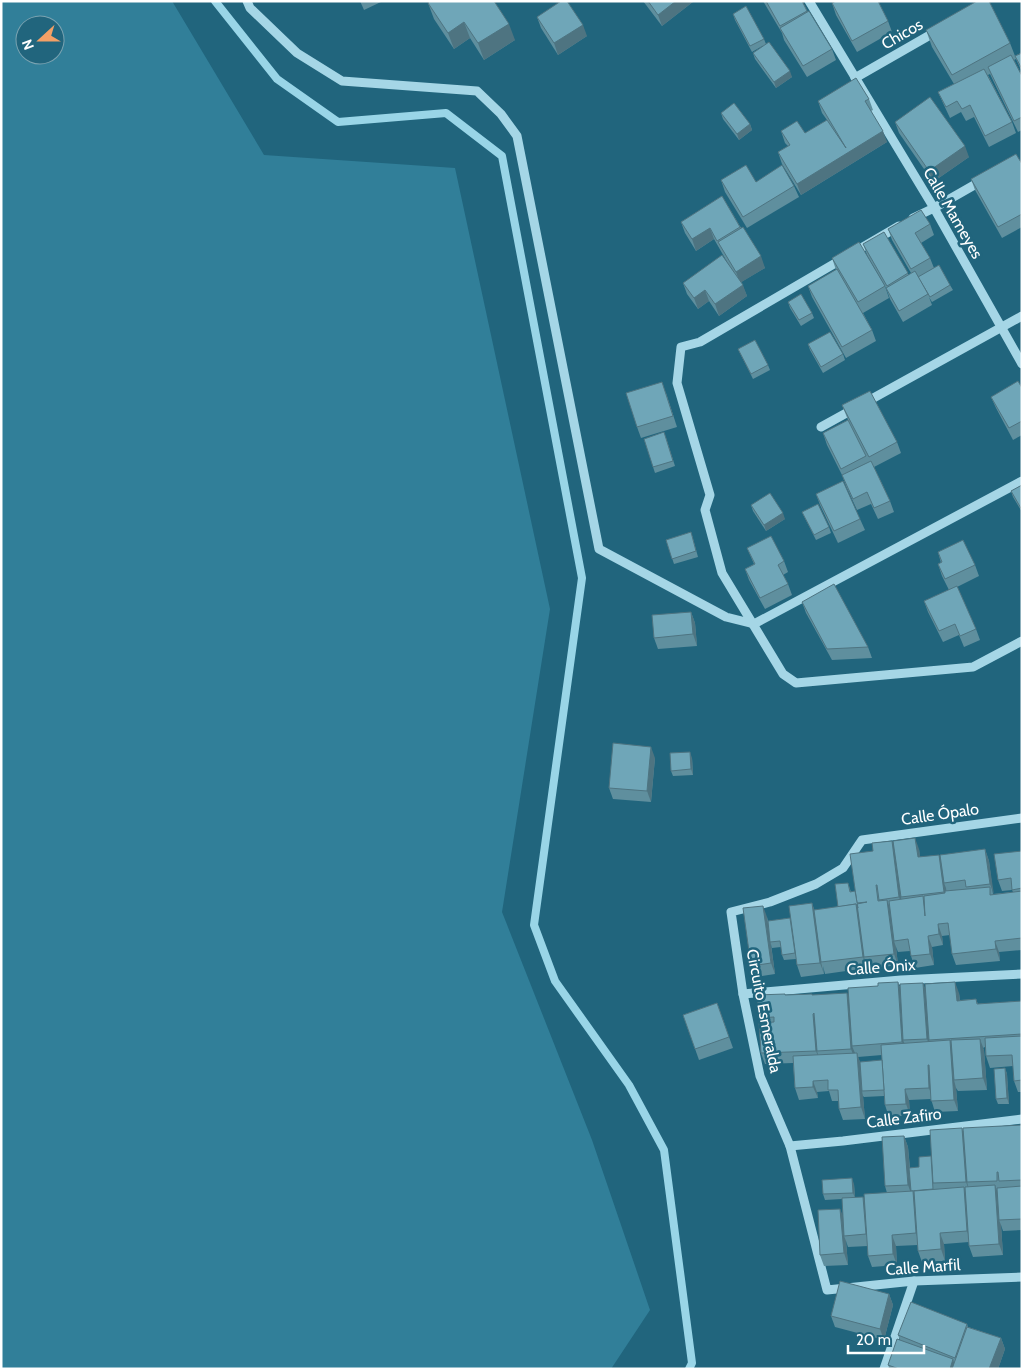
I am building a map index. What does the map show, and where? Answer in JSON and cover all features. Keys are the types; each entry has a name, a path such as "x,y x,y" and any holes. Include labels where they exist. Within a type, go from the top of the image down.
{"street":[{"path":"247,1 250,8 297,53 342,81 477,91 501,114 517,136 599,549 726,617 754,624 1022,481"},
{"name":"Calle Mameyes","path":"809,1 934,208 1022,364"},
{"name":"Chicos","path":"855,78 948,25"},
{"path":"990,176 895,228 700,342 681,347 677,383 710,495 705,510 722,573 783,674 796,683 973,667 1022,641"},
{"path":"822,427 1022,316"},
{"name":"Calle Ópalo","path":"862,840 1022,818"},
{"name":"Circuito Esmeralda","path":"826,1290 790,1146 760,1076 743,994 731,912 770,902 816,884 843,868 862,840"},
{"name":"Calle Ónix","path":"743,994 901,980 1022,974"},
{"name":"Calle Zafiro","path":"790,1146 1022,1119"},
{"name":"Calle Marfil","path":"826,1290 914,1281 1022,1277"},
{"path":"884,1369 914,1281"}],"shaded area":[{"path":"1,1 172,1 264,155 455,168 550,609 502,912 592,1140 650,1310 611,1369 1,1369"}],"building":[{"path":"430,1 494,1 509,24 478,43 464,22 448,33 428,3"},
{"path":"561,1 567,1 583,25 554,43 537,17"},
{"path":"648,1 676,1 658,15"},
{"path":"766,1 802,1 807,11 780,26"},
{"path":"836,1 878,1 888,21 852,41 832,3"},
{"path":"977,1 989,1 1010,43 952,75 926,30"},
{"path":"746,6 764,39 750,46 733,14"},
{"path":"809,11 832,49 803,66 780,28"},
{"path":"769,42 790,71 774,82 753,53"},
{"path":"1022,53 1022,69 1015,56"},
{"path":"1011,55 1022,76 1022,117 1014,121 988,67"},
{"path":"984,69 1012,122 985,136 970,105 962,109 957,101 946,107 938,92"},
{"path":"856,78 869,99 865,101 883,131 797,184 778,152 790,145 781,131 797,121 805,133 827,120 846,148 818,101"},
{"path":"930,97 965,146 929,171 895,122"},
{"path":"734,103 750,124 737,134 721,113"},
{"path":"1016,154 1022,164 1022,214 998,227 971,179"},
{"path":"746,165 756,182 782,165 794,186 743,217 721,180"},
{"path":"722,196 740,227 717,241 710,228 692,239 681,222"},
{"path":"921,210 930,224 915,233 930,258 911,269 888,229"},
{"path":"743,227 761,256 736,272 718,242"},
{"path":"884,232 908,273 887,286 863,244"},
{"path":"859,242 885,286 858,302 832,258"},
{"path":"722,255 743,285 715,304 705,290 694,298 683,283"},
{"path":"939,265 950,285 930,297 918,277"},
{"path":"837,269 872,330 842,347 808,286"},
{"path":"915,271 928,294 899,311 886,288"},
{"path":"801,294 812,313 799,320 788,302"},
{"path":"830,332 843,354 821,367 808,344"},
{"path":"755,340 768,365 751,374 738,349"},
{"path":"1018,381 1022,388 1022,421 1009,428 991,397"},
{"path":"662,382 673,416 637,427 626,393"},
{"path":"870,391 897,442 869,457 842,405"},
{"path":"848,420 866,456 841,469 823,433"},
{"path":"664,432 673,461 653,467 644,439"},
{"path":"871,461 890,501 874,508 867,492 853,499 842,475"},
{"path":"843,481 860,519 834,531 816,494"},
{"path":"1022,485 1022,510 1011,491"},
{"path":"770,493 783,513 764,525 751,505"},
{"path":"818,504 829,527 814,535 802,512"},
{"path":"691,532 696,551 672,559 666,540"},
{"path":"771,536 784,561 778,565 788,584 760,598 745,569 755,564 747,548"},
{"path":"963,540 975,565 945,579 938,564 942,562 938,552"},
{"path":"834,584 868,647 827,649 802,602"},
{"path":"957,586 976,629 960,636 955,624 939,631 924,601"},
{"path":"691,612 693,634 654,638 652,615"},
{"path":"613,743 651,747 647,791 609,788"},
{"path":"690,752 691,769 671,771 670,753"},
{"path":"915,838 918,857 939,855 944,892 901,897 893,841"},
{"path":"892,841 899,897 879,900 876,885 878,901 887,900 894,954 864,957 857,904 867,902 857,903 850,854 873,851 872,843"},
{"path":"985,849 990,884 966,887 965,880 944,883 940,855"},
{"path":"1022,851 1022,888 1012,890 1011,878 998,880 994,854"},
{"path":"848,883 850,892 855,891 858,908 856,904 838,907 835,884"},
{"path":"990,887 990,895 1022,891 1022,938 995,941 996,949 952,954 948,923 938,924 939,934 928,936 930,954 911,956 908,939 894,941 889,901 923,896 925,916 924,896 945,893 945,891"},
{"path":"812,903 820,963 797,965 789,906"},
{"path":"856,904 863,957 821,962 814,910"},
{"path":"763,906 771,963 751,966 743,908"},
{"path":"790,918 795,953 782,955 780,941 770,942 768,921"},
{"path":"898,982 902,1042 852,1046 848,988 878,986 878,983"},
{"path":"955,982 957,1001 976,999 977,1004 1022,1001 1022,1034 929,1040 925,984"},
{"path":"923,983 927,1039 903,1040 900,984"},
{"path":"847,993 851,1049 817,1051 814,1013 816,1051 761,1053 759,1023 774,1022 774,1017 759,1018 757,995"},
{"path":"717,1003 729,1037 695,1049 683,1015"},
{"path":"1022,1036 1022,1080 1014,1081 1012,1055 986,1056 985,1038"},
{"path":"980,1039 983,1078 954,1080 951,1040"},
{"path":"950,1040 954,1100 931,1101 928,1065 929,1088 905,1089 906,1104 885,1105 881,1045"},
{"path":"857,1053 861,1107 839,1109 838,1090 828,1090 828,1080 813,1081 813,1087 795,1088 793,1056"},
{"path":"882,1060 884,1090 862,1091 860,1062"},
{"path":"1005,1068 1007,1098 996,1099 994,1069"},
{"path":"1022,1125 1022,1180 999,1181 997,1172 997,1181 967,1182 963,1128"},
{"path":"962,1128 966,1182 933,1183 930,1130"},
{"path":"904,1136 908,1185 885,1186 882,1137"},
{"path":"931,1156 933,1189 911,1191 909,1168 919,1167 919,1157"},
{"path":"852,1178 853,1193 823,1194 822,1180"},
{"path":"995,1185 999,1244 969,1246 965,1187"},
{"path":"1022,1186 1022,1219 999,1220 997,1188"},
{"path":"964,1187 967,1231 940,1233 941,1249 918,1251 914,1191"},
{"path":"913,1191 916,1233 892,1235 893,1254 868,1256 864,1194"},
{"path":"863,1197 866,1234 844,1236 842,1198"},
{"path":"840,1209 844,1253 820,1255 818,1210"},
{"path":"840,1281 889,1294 880,1329 831,1316"},
{"path":"911,1302 967,1324 955,1358 898,1335"},
{"path":"967,1327 1001,1338 989,1369 952,1369"},
{"path":"897,1339 953,1359 950,1369 899,1369 888,1365"}],"waterway":[{"path":"215,1 277,79 338,122 446,113 502,156 582,578 534,925 555,981 629,1085 664,1150 692,1363 689,1369"}]}
